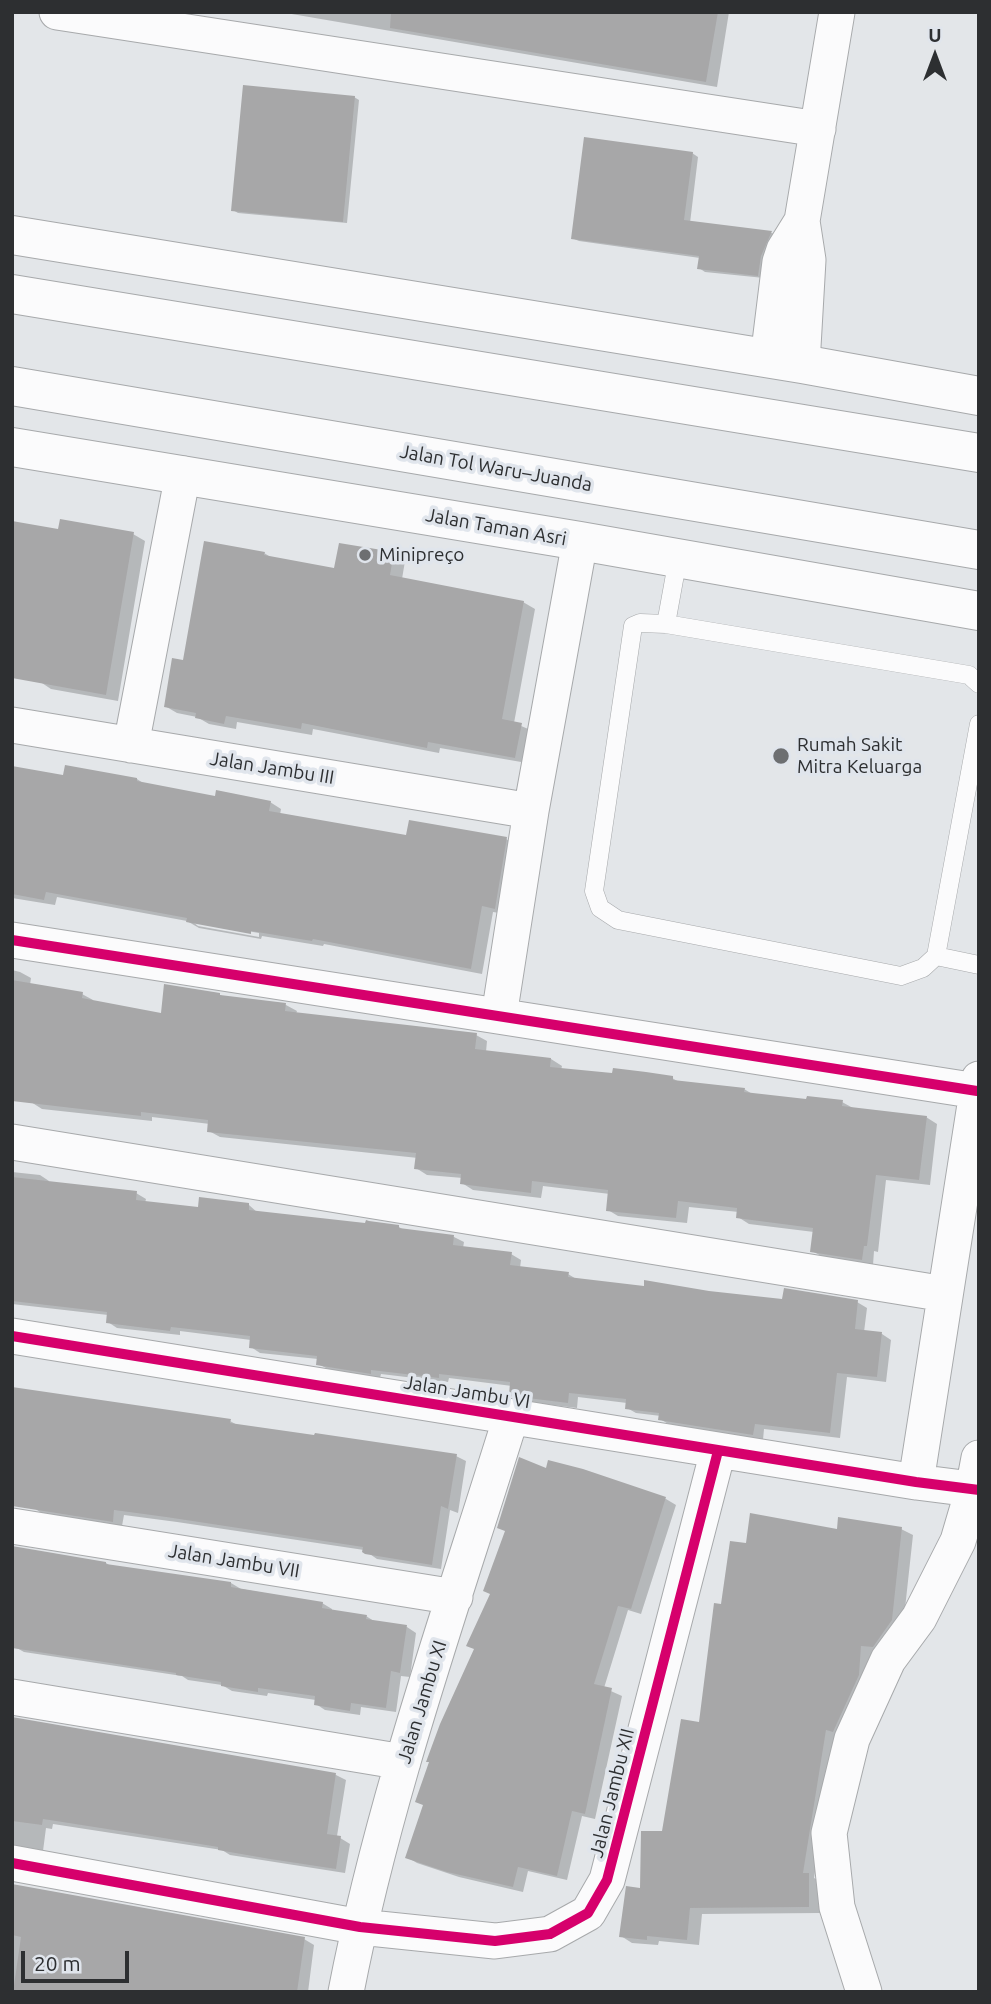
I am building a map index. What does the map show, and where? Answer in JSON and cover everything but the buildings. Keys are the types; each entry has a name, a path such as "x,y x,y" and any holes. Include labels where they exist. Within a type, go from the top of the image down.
{"main road":[{"path":"12,234 785,361 979,396"},
{"path":"12,294 979,453"},
{"name":"Jalan Tol Waru–Juanda","path":"12,386 979,550"},
{"name":"Jalan Taman Asri","path":"12,447 580,541 979,611"}],"street":[{"path":"57,12 818,129"},
{"path":"785,361 780,261 802,221 837,12"},
{"path":"131,745 183,474"},
{"path":"499,1016 531,811 580,541"},
{"name":"Jalan Jambu III","path":"12,726 531,811"},
{"path":"12,940 499,1016 978,1085 916,1482"},
{"path":"12,1142 945,1294"},
{"name":"Jalan Jambu VI","path":"12,1336 916,1482 977,1479"},
{"name":"Jalan Jambu XI","path":"346,1992 403,1762 511,1416"},
{"name":"Jalan Jambu XII","path":"12,1863 360,1927 495,1941 550,1934 588,1913 607,1880 718,1451"},
{"path":"864,1992 838,1907 829,1833 852,1740 888,1660 919,1618 958,1541 977,1479"},
{"name":"Jalan Jambu VII","path":"12,1526 455,1597"},
{"path":"12,1697 403,1762"}],"lane":[{"path":"666,624 678,558"},
{"path":"979,684 969,675 666,624 640,623 633,626 594,891 600,908 618,920 901,976 923,968 936,956 979,724"},
{"path":"936,956 979,965"}],"cycle path":[{"path":"12,940 977,1091"},
{"path":"12,1336 979,1490"},
{"path":"12,1863 360,1927 495,1941 550,1934 588,1913 607,1880 718,1451"}],"place":[{"name":"Minipreço","path":"365,555"},
{"name":"Rumah Sakit Mitra Keluarga","path":"781,756"}]}
